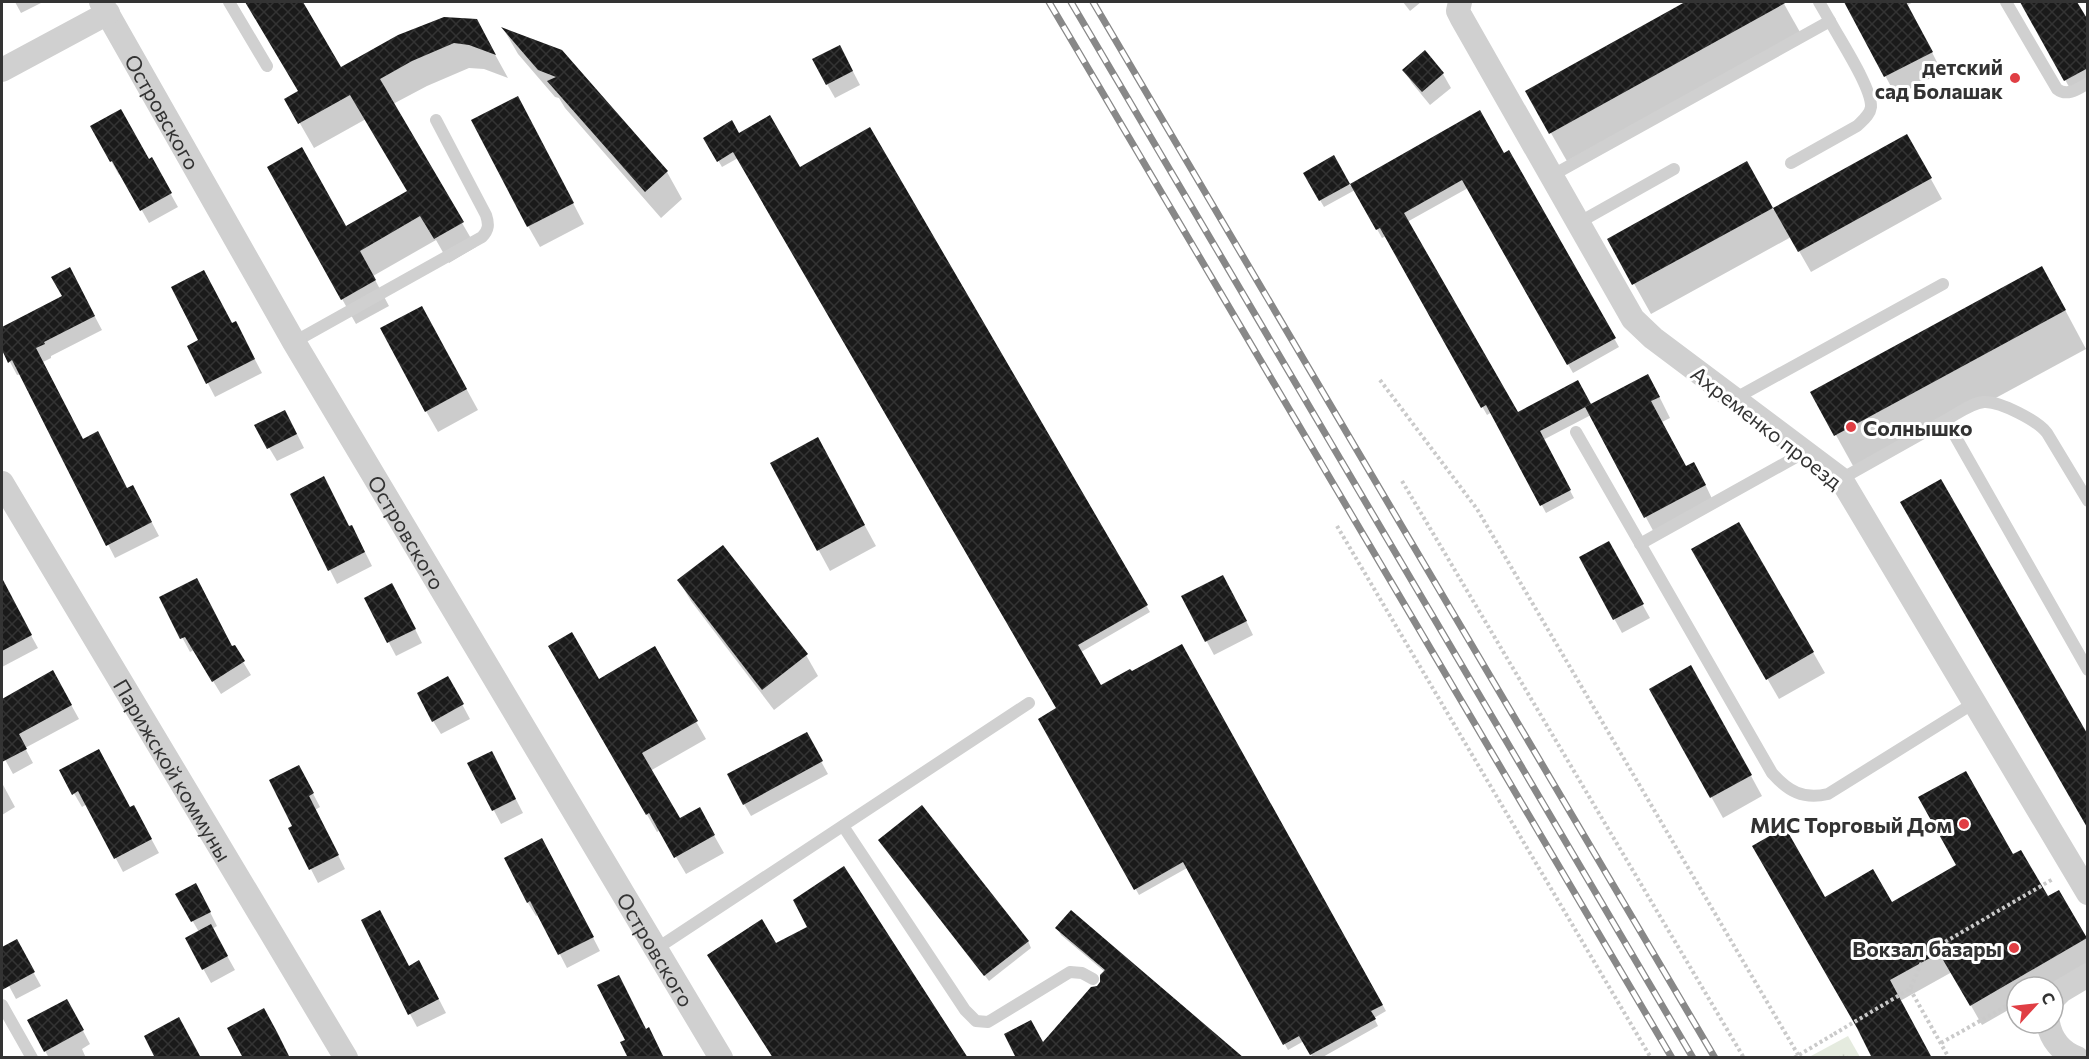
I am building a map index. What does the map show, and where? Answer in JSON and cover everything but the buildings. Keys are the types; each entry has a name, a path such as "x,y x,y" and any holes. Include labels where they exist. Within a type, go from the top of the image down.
{"street":[{"name":"Ахременко проезд","path":"1460,2 1458,11 1461,17 1639,327 1841,479 2088,893"},
{"path":"2,70 105,7"},
{"name":"Островского","path":"105,7 294,342 721,1058"},
{"name":"Парижской коммуны","path":"2,483 346,1058"},
{"path":"2065,988 2088,975"},
{"path":"2055,1039 2066,1053 2078,1058"}],"lane":[{"path":"229,2 267,66"},
{"path":"1791,163 1857,126 1866,118 1871,109 1867,89 1819,2"},
{"path":"2006,2 2056,89 2067,93 2088,83"},
{"path":"1551,176 1830,21"},
{"path":"294,342 486,233 488,228 486,215 436,120"},
{"path":"1578,224 1674,169"},
{"path":"1734,399 1943,284"},
{"path":"1841,479 1977,403 1984,402 1999,405 2035,422 2047,433 2088,501"},
{"path":"1946,420 2088,670"},
{"path":"1576,432 1772,773 1781,783 1798,795 1817,797 1828,794 1974,703"},
{"path":"1640,544 1805,452"},
{"path":"656,949 1029,703"},
{"path":"843,826 965,1010 976,1022 988,1022 1070,972 1082,973 1093,979"},
{"path":"2,1005 32,1058"}],"path":[{"path":"1380,380 1477,509 1800,1058"},
{"path":"1402,482 1744,1058"},
{"path":"1337,526 1651,1058"},
{"path":"1794,1058 1910,989 1926,953 2073,868"},
{"path":"1910,989 1949,1058"},
{"path":"1941,1043 2005,1007"}],"green space":[{"path":"1848,1036 1860,1057 1811,1056"}],"railway":[{"path":"1049,2 1672,1058"},
{"path":"1071,2 1693,1058"},
{"path":"1093,2 1715,1058"}],"place":[{"name":"детский сад Болашак","path":"2015,78"},
{"name":"Солнышко","path":"1851,427"},
{"name":"МИС Торговый Дом","path":"1964,824"},
{"name":"Вокзал базары","path":"2014,948"}]}
